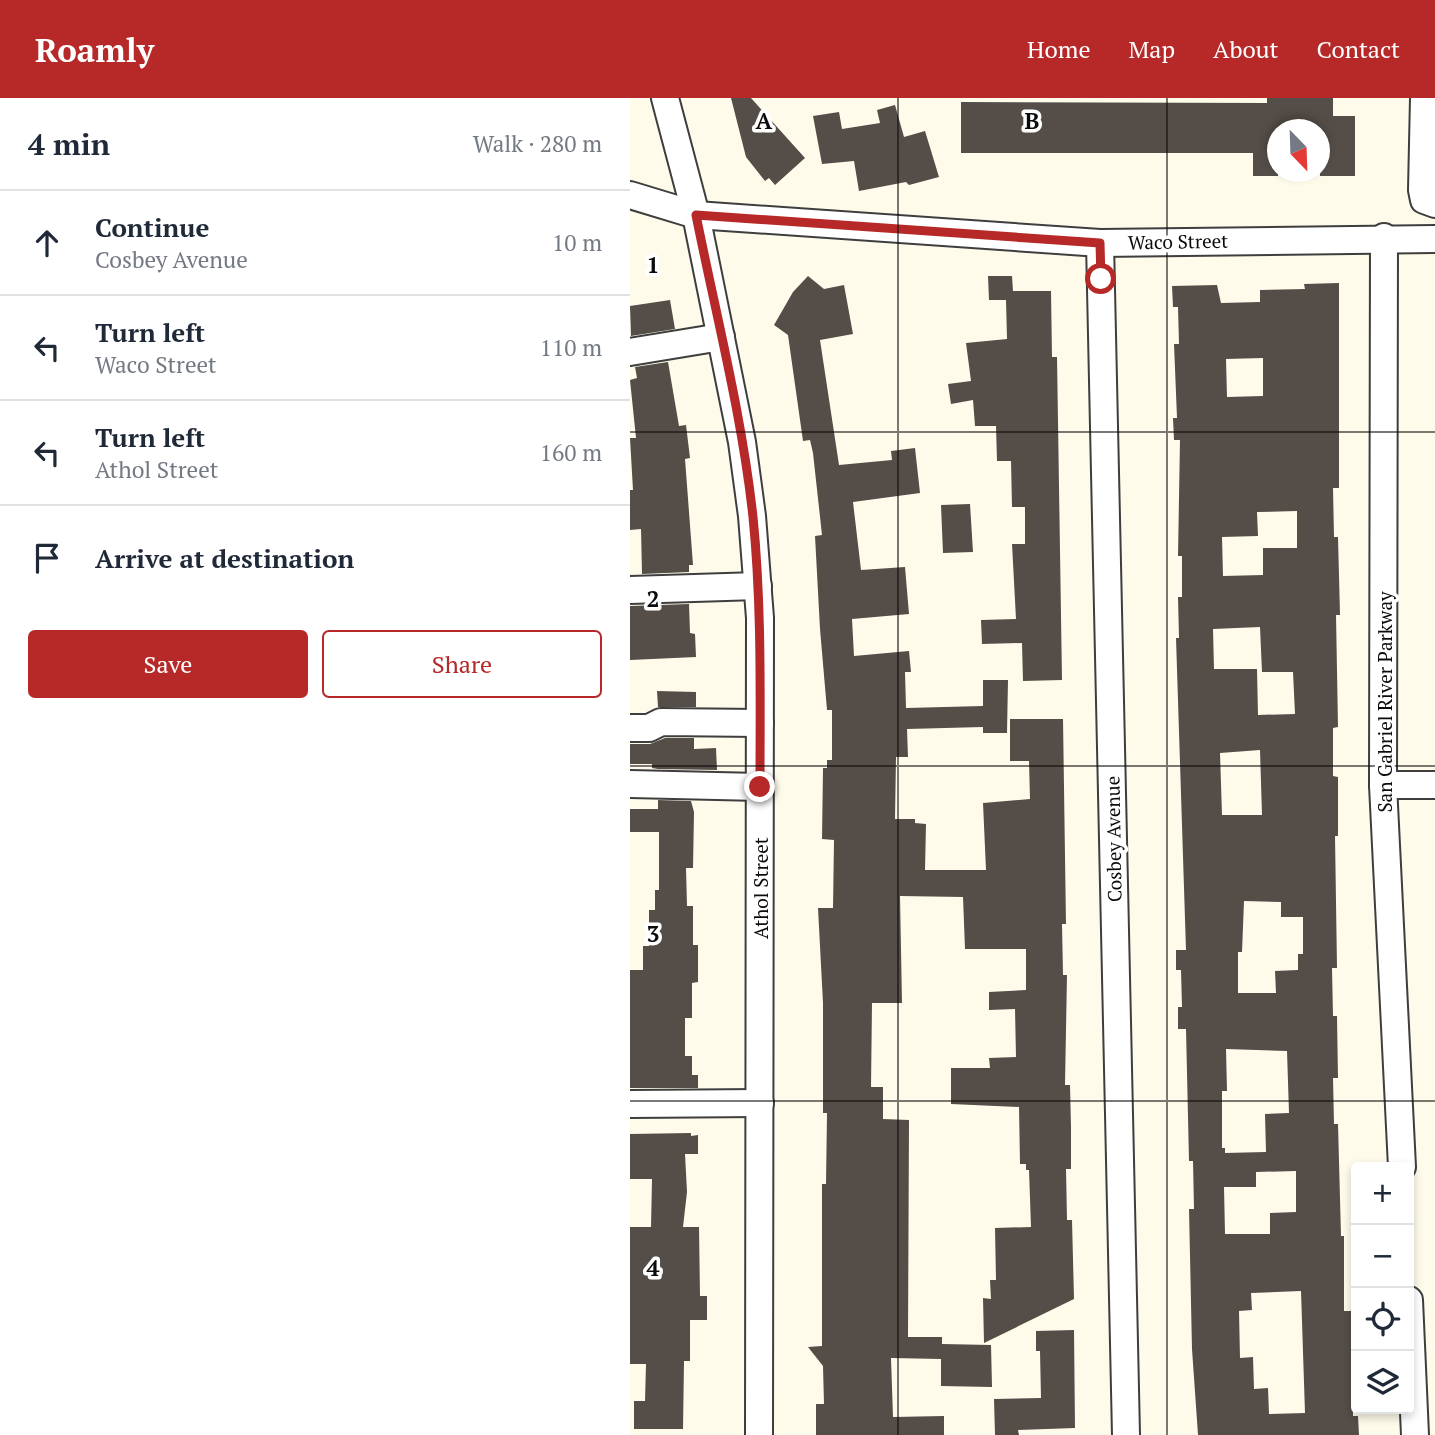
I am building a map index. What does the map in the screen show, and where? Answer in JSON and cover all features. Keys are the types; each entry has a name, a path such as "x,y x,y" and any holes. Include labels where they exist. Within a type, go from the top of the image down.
{"street":[{"name":"Athol Street","path":"665,98 696,215 742,442 758,586 759,1435"},
{"path":"1423,98 1422,190 1424,200 1435,204"},
{"name":"Waco Street","path":"630,195 696,215 1100,243 1384,237 1435,239"},
{"name":"San Gabriel River Parkway","path":"1384,237 1383,785 1402,1162"},
{"name":"Cosbey Avenue","path":"1100,243 1126,1435"},
{"path":"630,352 721,337"},
{"path":"630,590 758,586"},
{"path":"630,711 652,713 661,722"},
{"path":"630,728 649,728 661,722 760,723"},
{"path":"630,784 760,787"},
{"path":"1383,785 1435,785"},
{"path":"630,1104 760,1103"},
{"path":"1411,1351 1415,1435"}],"building":[{"path":"731,98 751,98 805,158 775,185 769,178 765,181 746,157"},
{"path":"1267,98 1333,98 1333,116 1355,116 1355,176 1330,176 1330,119 1267,119 1267,176 1253,176 1253,153 961,153 961,102 1267,103"},
{"path":"895,105 904,137 925,131 939,177 909,185 906,182 859,191 854,161 822,164 813,116 839,112 842,129 880,123 877,110"},
{"path":"808,276 824,289 844,285 853,334 820,340 839,465 892,460 891,451 915,448 920,493 853,502 861,570 905,567 909,614 852,619 854,656 909,651 911,672 905,672 906,708 983,706 983,680 1008,680 1007,733 983,733 983,727 907,729 908,757 896,757 895,819 915,819 915,823 926,824 925,870 986,870 983,803 1030,799 1029,761 1010,761 1010,719 1063,719 1066,924 1062,924 1063,975 1067,975 1065,1085 1070,1085 1071,1128 1071,1169 1066,1169 1067,1220 1072,1220 1074,1299 984,1343 983,1298 991,1299 990,1280 996,1280 995,1228 1031,1227 1029,1170 1026,1170 1026,1164 1020,1164 1019,1107 951,1104 951,1068 990,1068 989,1058 1016,1057 1015,1009 989,1010 989,992 1026,990 1026,949 965,949 963,897 900,896 902,1003 872,1003 871,1087 883,1087 883,1119 909,1120 908,1337 942,1337 942,1344 991,1345 992,1387 941,1386 941,1359 891,1358 893,1417 944,1416 944,1435 816,1435 816,1404 824,1404 823,1366 808,1347 822,1346 822,1184 826,1184 827,1113 823,1113 823,1003 818,908 833,908 834,840 822,839 823,768 827,768 827,760 832,760 832,710 827,710 820,629 815,536 822,535 813,453 810,440 803,441 788,335 774,325 793,292"},
{"path":"988,276 1012,276 1013,291 1051,291 1052,357 1057,357 1062,680 1023,681 1022,643 982,644 981,620 1016,619 1012,544 1025,544 1025,507 1012,507 1011,461 997,461 996,426 975,426 973,400 951,404 948,384 971,381 966,343 1007,339 1006,300 989,300"},
{"path":"1339,283 1339,488 1333,488 1334,537 1338,537 1340,615 1336,615 1338,727 1333,728 1333,776 1338,777 1338,836 1335,836 1337,968 1332,968 1333,1016 1337,1016 1338,1078 1333,1078 1334,1124 1338,1124 1341,1236 1344,1236 1344,1311 1351,1311 1351,1414 1358,1416 1359,1435 1198,1435 1192,1349 1189,1209 1194,1209 1193,1161 1189,1161 1186,1029 1178,1029 1178,1007 1182,1007 1181,970 1176,970 1176,950 1186,950 1176,638 1179,638 1178,597 1182,597 1182,556 1178,556 1180,440 1174,440 1173,418 1177,418 1174,344 1179,344 1178,307 1173,307 1172,286 1217,285 1221,303 1260,302 1260,290 1305,289 1304,284","holes":["1263,358 1263,396 1227,397 1226,359","1297,511 1297,548 1263,548 1263,575 1223,576 1222,537 1258,536 1257,512","1260,627 1262,672 1293,672 1295,714 1258,715 1257,669 1214,669 1213,629","1260,750 1262,815 1222,815 1220,753","1244,901 1281,902 1281,917 1303,917 1303,954 1298,954 1298,970 1275,971 1276,993 1238,993 1238,952 1242,952","1226,1049 1287,1051 1289,1113 1265,1114 1266,1152 1225,1153 1225,1148 1222,1148 1222,1091 1227,1091","1296,1171 1296,1212 1270,1213 1270,1234 1225,1234 1224,1187 1256,1187 1256,1172","1301,1291 1305,1413 1269,1414 1268,1388 1254,1389 1253,1357 1240,1358 1239,1311 1252,1310 1251,1293"]},
{"path":"670,300 675,329 631,336 630,306"},
{"path":"668,362 679,426 686,425 690,458 685,459 693,565 689,565 689,572 642,574 641,529 630,530 630,490 633,490 630,438 636,438 630,380 637,378 635,367"},
{"path":"970,504 973,552 943,553 941,505"},
{"path":"689,604 690,633 695,634 696,657 630,660 630,606"},
{"path":"657,691 696,692 696,707 658,707"},
{"path":"665,738 694,738 694,749 716,748 717,770 658,769 652,768 652,764 630,764 630,744 650,744"},
{"path":"658,800 691,801 694,812 693,868 686,868 687,906 693,906 693,945 698,945 698,982 692,983 692,1018 685,1018 685,1056 692,1056 692,1075 698,1075 698,1088 630,1088 630,970 643,970 643,946 649,946 649,910 655,910 655,890 659,890 659,832 630,832 630,809 658,809"},
{"path":"691,1133 691,1136 698,1135 698,1154 685,1154 687,1192 683,1227 699,1227 700,1296 707,1296 707,1320 690,1320 690,1361 684,1361 683,1429 634,1429 634,1401 645,1401 646,1364 630,1364 630,1227 651,1227 652,1179 630,1179 630,1134"},
{"path":"1074,1330 1075,1428 1018,1430 1019,1435 995,1435 994,1399 1041,1398 1040,1351 1036,1351 1036,1331"}],"route":[{"path":"760,787 760,618 752,516 742,442 696,215 1100,243 1101,279"}]}
